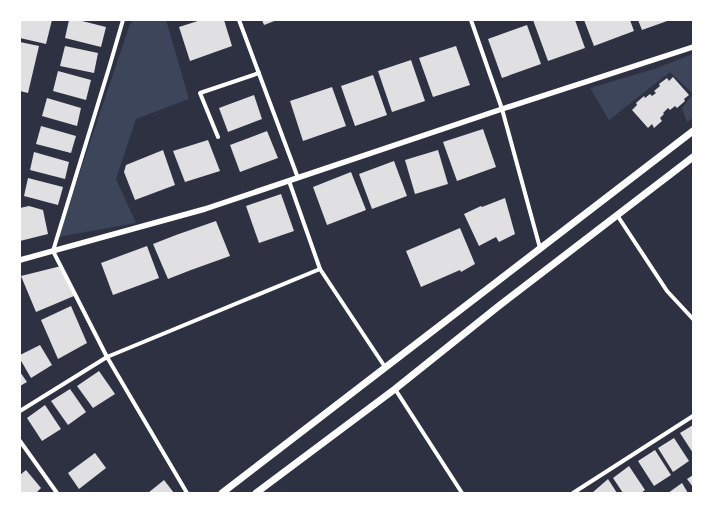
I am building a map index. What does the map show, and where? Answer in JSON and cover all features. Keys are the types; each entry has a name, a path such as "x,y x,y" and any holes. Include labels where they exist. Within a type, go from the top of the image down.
{"main road":[{"path":"222,493 693,130"},
{"path":"256,493 395,389 693,157"}],"street":[{"path":"123,20 53,251 107,357 187,493"},
{"path":"239,20 298,178"},
{"path":"471,20 502,109 540,248"},
{"path":"20,260 205,210 502,109 693,47"},
{"path":"218,137 200,93 259,73"},
{"path":"289,181 320,269 385,367"},
{"path":"617,215 667,291 693,319"},
{"path":"20,411 107,357 320,269"},
{"path":"395,389 462,493"},
{"path":"573,493 693,416"},
{"path":"20,441 57,493"}],"shaded area":[{"path":"134,20 166,20 189,99 136,119 116,179 136,223 58,237 130,24"},
{"path":"693,54 693,94 670,72 609,120 590,88 654,69"},
{"path":"693,94 693,118 687,122 682,108"}],"building":[{"path":"20,20 52,20 46,44 20,38"},
{"path":"69,20 78,20 106,27 101,47 65,38"},
{"path":"201,20 224,20 232,46 190,61 179,27"},
{"path":"262,20 277,20 264,25"},
{"path":"533,20 575,20 585,48 548,61"},
{"path":"584,20 630,20 634,31 594,46"},
{"path":"638,20 670,20 642,30"},
{"path":"527,25 541,64 502,78 488,39"},
{"path":"20,42 39,46 28,93 20,91"},
{"path":"65,46 98,53 94,73 60,66"},
{"path":"456,46 470,85 433,97 419,58"},
{"path":"411,60 425,101 392,112 378,71"},
{"path":"58,71 91,80 86,100 53,91"},
{"path":"373,75 387,115 355,126 341,86"},
{"path":"673,77 689,95 677,108 675,106 670,110 668,108 660,118 662,121 654,128 652,124 648,128 632,110 637,105 636,103 644,96 645,98 650,94 652,96 656,93 654,91 660,86 659,84 667,78 669,81"},
{"path":"332,87 346,126 303,141 290,101"},
{"path":"254,95 262,119 228,132 219,108"},
{"path":"47,98 81,108 77,126 42,116"},
{"path":"41,126 76,136 71,153 36,144"},
{"path":"483,129 496,167 457,181 443,142"},
{"path":"267,131 278,158 240,172 230,145"},
{"path":"208,140 220,171 185,182 173,151"},
{"path":"163,150 175,185 135,200 124,172 126,165"},
{"path":"438,150 448,184 415,194 405,160"},
{"path":"34,152 69,162 65,179 30,170"},
{"path":"394,161 407,196 372,209 359,174"},
{"path":"351,172 366,210 327,225 313,187"},
{"path":"28,178 63,187 58,205 24,196"},
{"path":"281,194 294,231 259,243 246,206"},
{"path":"505,198 515,234 499,242 496,237 479,246 464,214 481,206 482,207"},
{"path":"29,206 43,210 48,234 20,241 20,208"},
{"path":"216,221 230,256 168,279 153,244"},
{"path":"460,228 475,264 461,272 460,270 421,287 406,251"},
{"path":"147,246 159,278 113,295 101,263"},
{"path":"61,266 74,296 36,312 21,276"},
{"path":"71,306 87,343 58,359 41,320"},
{"path":"40,345 52,365 31,378 20,359 20,355"},
{"path":"99,371 115,394 93,408 77,386"},
{"path":"20,372 27,382 20,386"},
{"path":"70,389 86,412 68,425 51,401"},
{"path":"45,405 61,429 42,441 27,418"},
{"path":"693,425 693,453 680,433"},
{"path":"674,438 689,461 673,472 658,448"},
{"path":"655,450 671,475 654,486 638,461"},
{"path":"95,453 106,468 79,489 68,473"},
{"path":"629,466 645,490 641,493 623,493 613,478"},
{"path":"26,470 41,488 36,493 20,493 20,475"},
{"path":"693,475 693,487 687,479"},
{"path":"608,479 617,493 592,493"},
{"path":"164,480 174,493 148,493"},
{"path":"682,483 688,493 668,493"}]}
